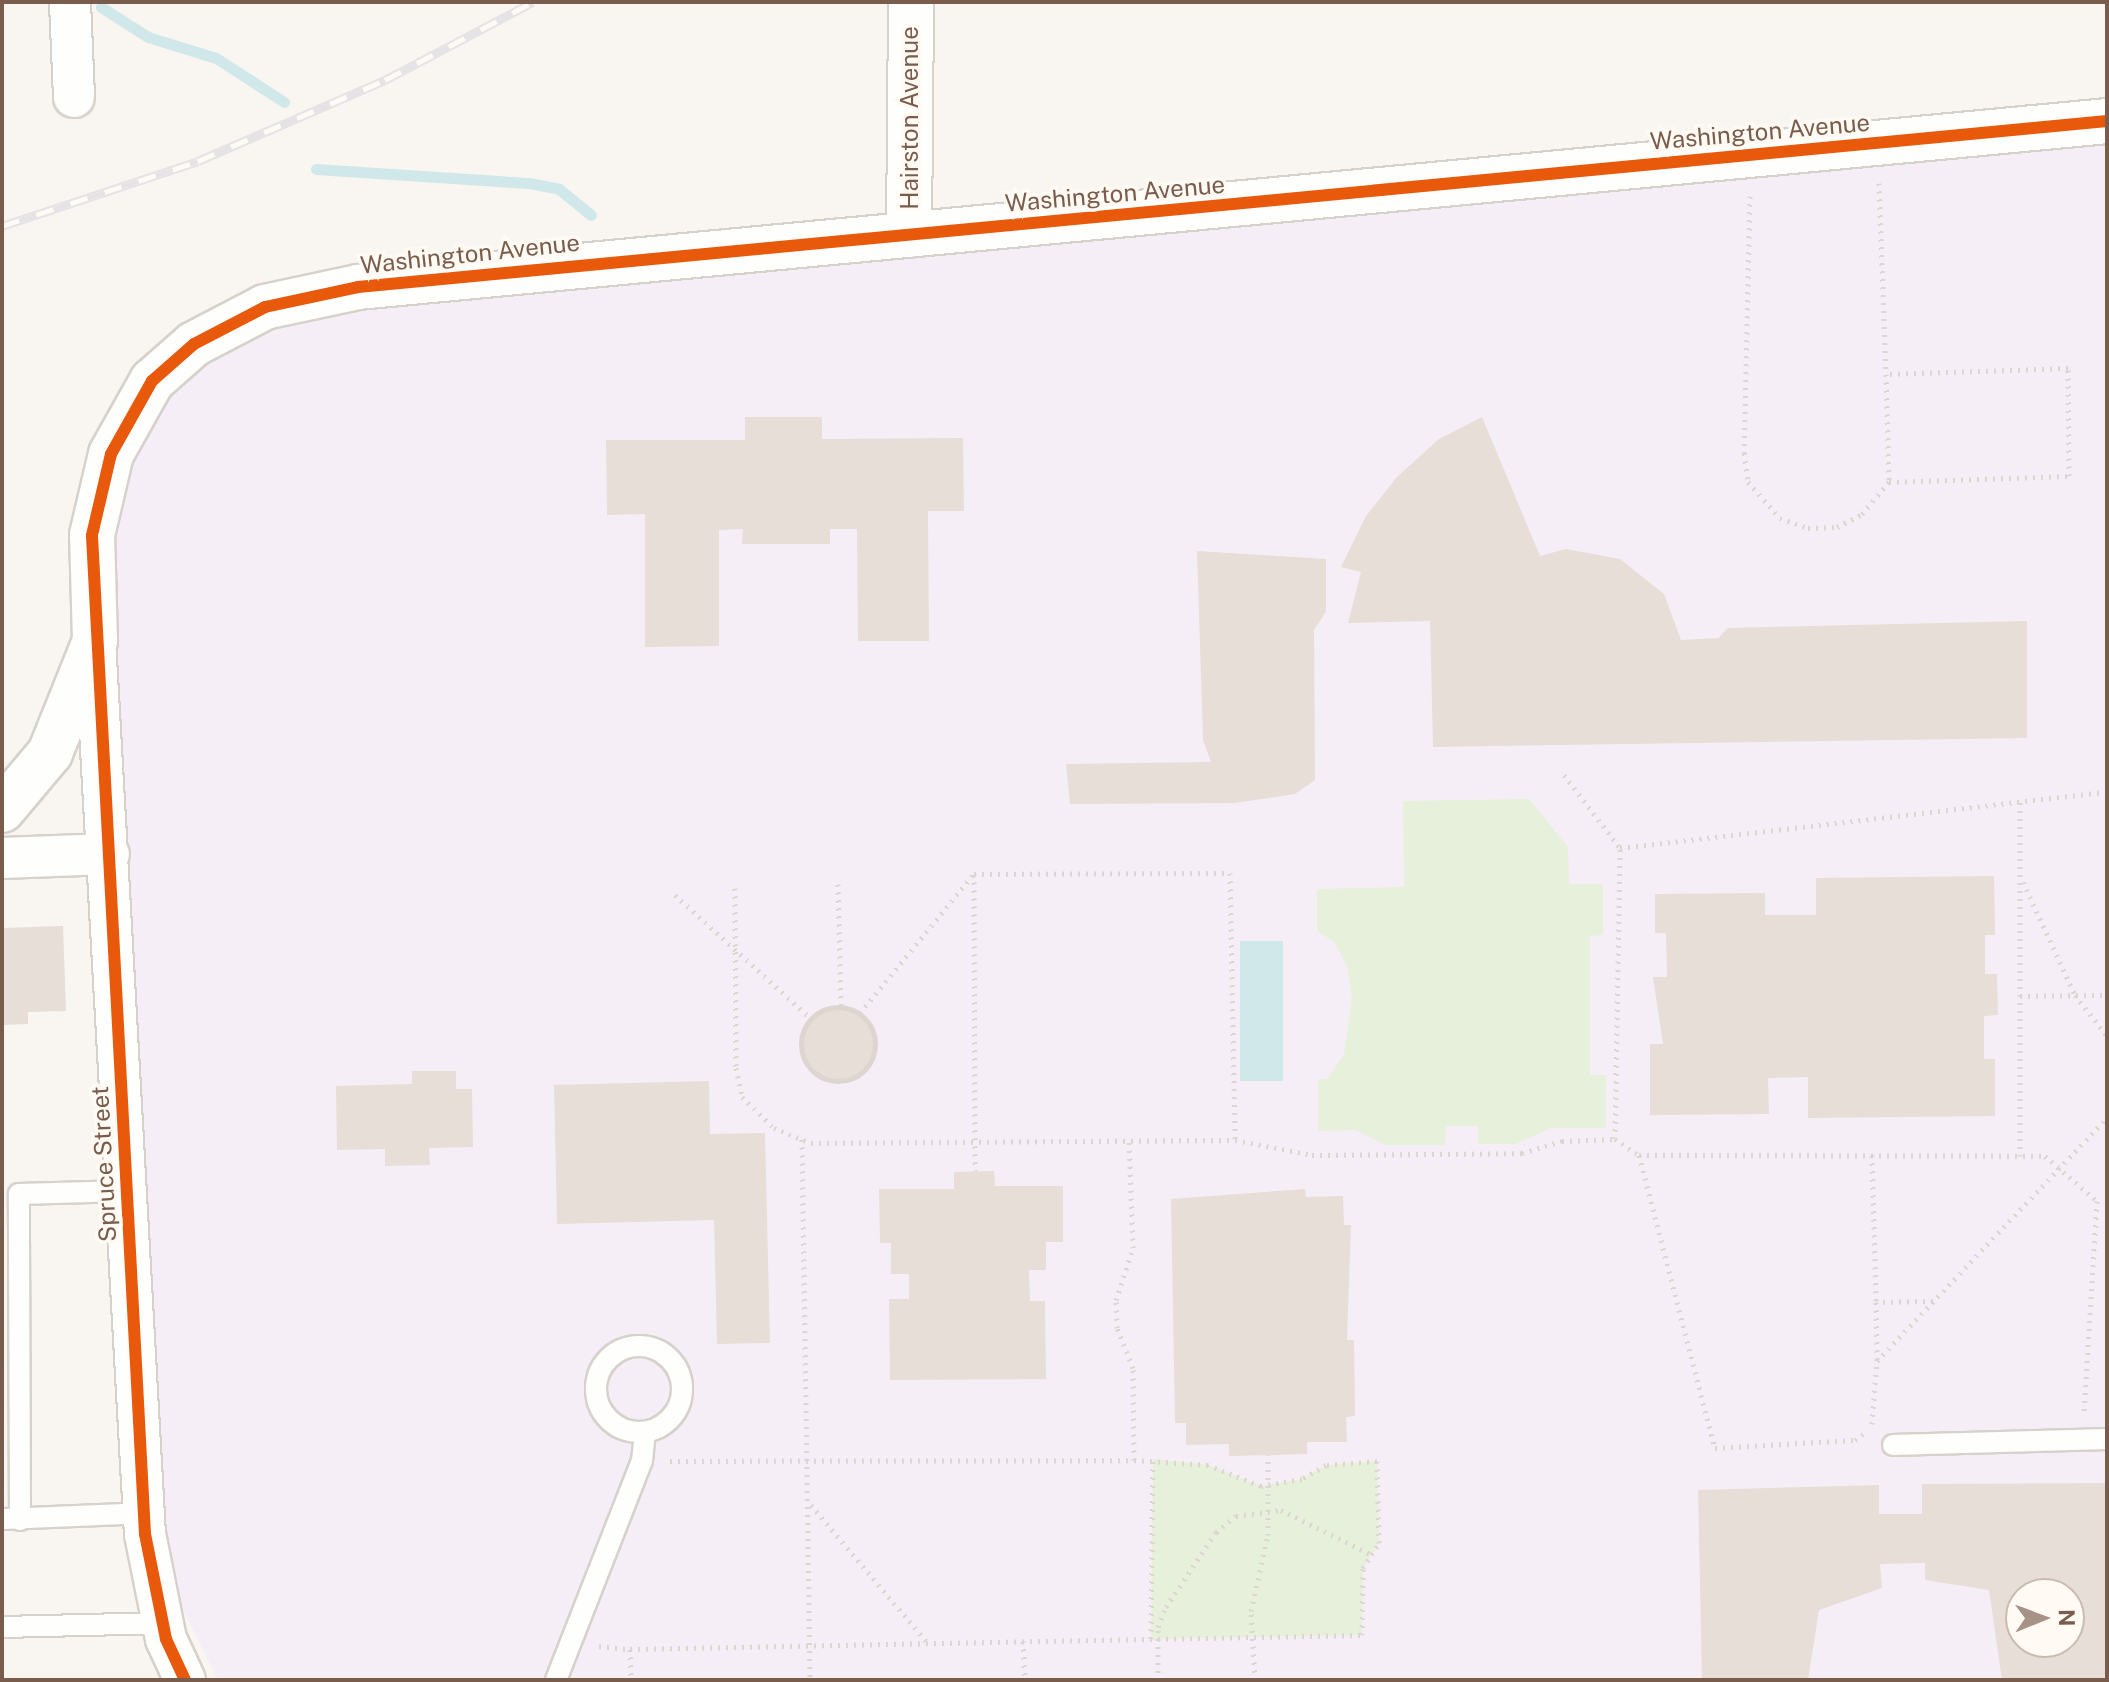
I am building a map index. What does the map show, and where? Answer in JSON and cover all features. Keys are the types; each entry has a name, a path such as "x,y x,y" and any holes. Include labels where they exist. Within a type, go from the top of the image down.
{"street":[{"path":"70,2 74,97"},
{"name":"Hairston Avenue","path":"909,235 911,2"},
{"name":"Washington Avenue","path":"95,641 92,535 111,454 152,381 194,344 265,307 358,287 2107,121"},
{"path":"2,810 50,753 95,641"},
{"name":"Spruce Street","path":"95,641 144,1513 163,1623 185,1680"},
{"path":"2,858 109,854"}],"lane":[{"path":"127,1191 11,1195 11,1520 144,1513"},
{"path":"626,1347 665,1354 680,1377 671,1418 645,1432 616,1426 598,1403 604,1362 626,1347"},
{"path":"556,1680 642,1461 645,1432"},
{"path":"1893,1445 2107,1439"},
{"path":"2,1627 163,1623"}],"path":[{"path":"1751,155 1748,482 1780,518 1808,528 1837,527 1862,514 1889,482 1877,143"},
{"path":"1886,374 2068,368 2069,476 1889,482"},
{"path":"1564,775 1620,848 1615,1139"},
{"path":"1620,848 2106,791"},
{"path":"2020,802 2020,1156"},
{"path":"974,874 1230,873 1235,1140"},
{"path":"860,1013 974,874"},
{"path":"974,874 975,1171"},
{"path":"2021,877 2075,995 2107,1036"},
{"path":"838,884 841,1008"},
{"path":"735,888 742,1097 774,1128 802,1139 1235,1140 1312,1155 1522,1153 1562,1141 1615,1139 1639,1155 2045,1156 2097,1201 2082,1440"},
{"path":"675,895 735,944 810,1018"},
{"path":"2020,996 2107,995"},
{"path":"841,1008 860,1013 871,1031 873,1055 849,1080 825,1080 807,1064 801,1042 810,1018 841,1008"},
{"path":"1877,1361 2107,1118"},
{"path":"802,1139 810,1504 810,1680"},
{"path":"1129,1140 1133,1248 1116,1313 1133,1368 1134,1460"},
{"path":"1639,1155 1715,1448 1864,1435 1875,1418 1877,1361 1872,1155"},
{"path":"1876,1302 1933,1301"},
{"path":"1255,1680 1254,1579 1267,1545 1268,1455"},
{"path":"574,1637 630,1649 1362,1635 1362,1576 1379,1543 1377,1461 1326,1465 1267,1485 1208,1465 1153,1459 642,1461"},
{"path":"1153,1459 1154,1639 1158,1680"},
{"path":"810,1504 926,1642"},
{"path":"1154,1639 1172,1596 1216,1532 1268,1507"},
{"path":"1268,1507 1372,1555"},
{"path":"1023,1641 1025,1680"},
{"path":"630,1649 631,1680"}],"shaded area":[{"path":"2107,145 2107,1680 218,1680 145,1534 92,535 152,381 358,287"}],"green space":[{"path":"1529,799 1568,847 1569,884 1603,884 1603,935 1590,936 1590,1075 1606,1075 1606,1128 1551,1128 1516,1144 1478,1144 1478,1126 1446,1126 1445,1145 1386,1145 1356,1130 1318,1131 1318,1079 1327,1079 1344,1054 1352,998 1347,966 1335,943 1317,930 1317,889 1404,887 1403,801"},
{"path":"1153,1459 1208,1465 1261,1486 1302,1479 1326,1465 1377,1461 1379,1543 1363,1568 1362,1635 1151,1639"}],"water":[{"path":"1240,941 1283,941 1283,1081 1240,1081"}],"building":[{"path":"745,417 822,417 822,439 963,438 964,511 928,511 929,641 858,641 857,529 830,529 830,544 742,544 743,529 719,530 719,646 645,647 645,514 607,515 606,440 745,440"},
{"path":"1482,417 1540,556 1566,549 1620,559 1664,594 1681,640 1718,638 1728,628 2027,621 2027,738 1433,747 1430,621 1348,623 1361,572 1341,567 1366,516 1397,477 1439,439"},
{"path":"1197,551 1326,559 1326,612 1314,630 1315,780 1295,794 1235,803 1070,804 1066,764 1211,762 1203,740"},
{"path":"1994,876 1995,935 1985,935 1985,974 1997,974 1998,1015 1984,1016 1984,1059 1995,1059 1995,1116 1808,1118 1808,1077 1768,1078 1769,1114 1650,1115 1650,1044 1663,1044 1653,977 1667,977 1666,933 1655,933 1655,894 1765,893 1765,915 1816,915 1816,878"},
{"path":"63,926 66,1011 28,1012 28,1024 2,1025 2,928"},
{"path":"845,1009 864,1019 872,1031 872,1059 864,1071 852,1079 831,1081 812,1071 804,1059 802,1038 812,1019 824,1011"},
{"path":"412,1071 456,1071 456,1089 472,1089 473,1147 429,1148 430,1165 385,1166 385,1149 337,1150 336,1086 412,1084"},
{"path":"709,1081 710,1134 765,1133 770,1343 717,1344 714,1220 557,1224 554,1085"},
{"path":"994,1171 995,1186 1063,1186 1063,1242 1046,1242 1046,1270 1029,1270 1030,1301 1045,1301 1046,1379 890,1380 889,1299 909,1299 909,1274 891,1274 891,1243 880,1243 879,1189 954,1189 954,1172"},
{"path":"1305,1189 1306,1197 1343,1196 1344,1225 1351,1225 1347,1340 1354,1340 1355,1416 1346,1417 1347,1442 1307,1442 1307,1454 1229,1456 1229,1444 1186,1445 1186,1423 1175,1423 1171,1199"},
{"path":"2107,1483 2107,1680 2002,1680 1989,1590 1925,1580 1925,1563 1880,1564 1882,1588 1819,1610 1808,1680 1702,1680 1698,1490 1879,1485 1879,1514 1922,1514 1922,1484"}],"waterway":[{"path":"101,7 148,37 216,58 284,102"},
{"path":"316,169 529,183 559,189 591,215"}],"railway":[{"path":"2,226 198,161 385,80 533,2"}],"cycle path":[{"path":"185,1680 166,1639 145,1534 92,535 111,454 152,381 194,344 265,307 358,287 2107,121"}]}
